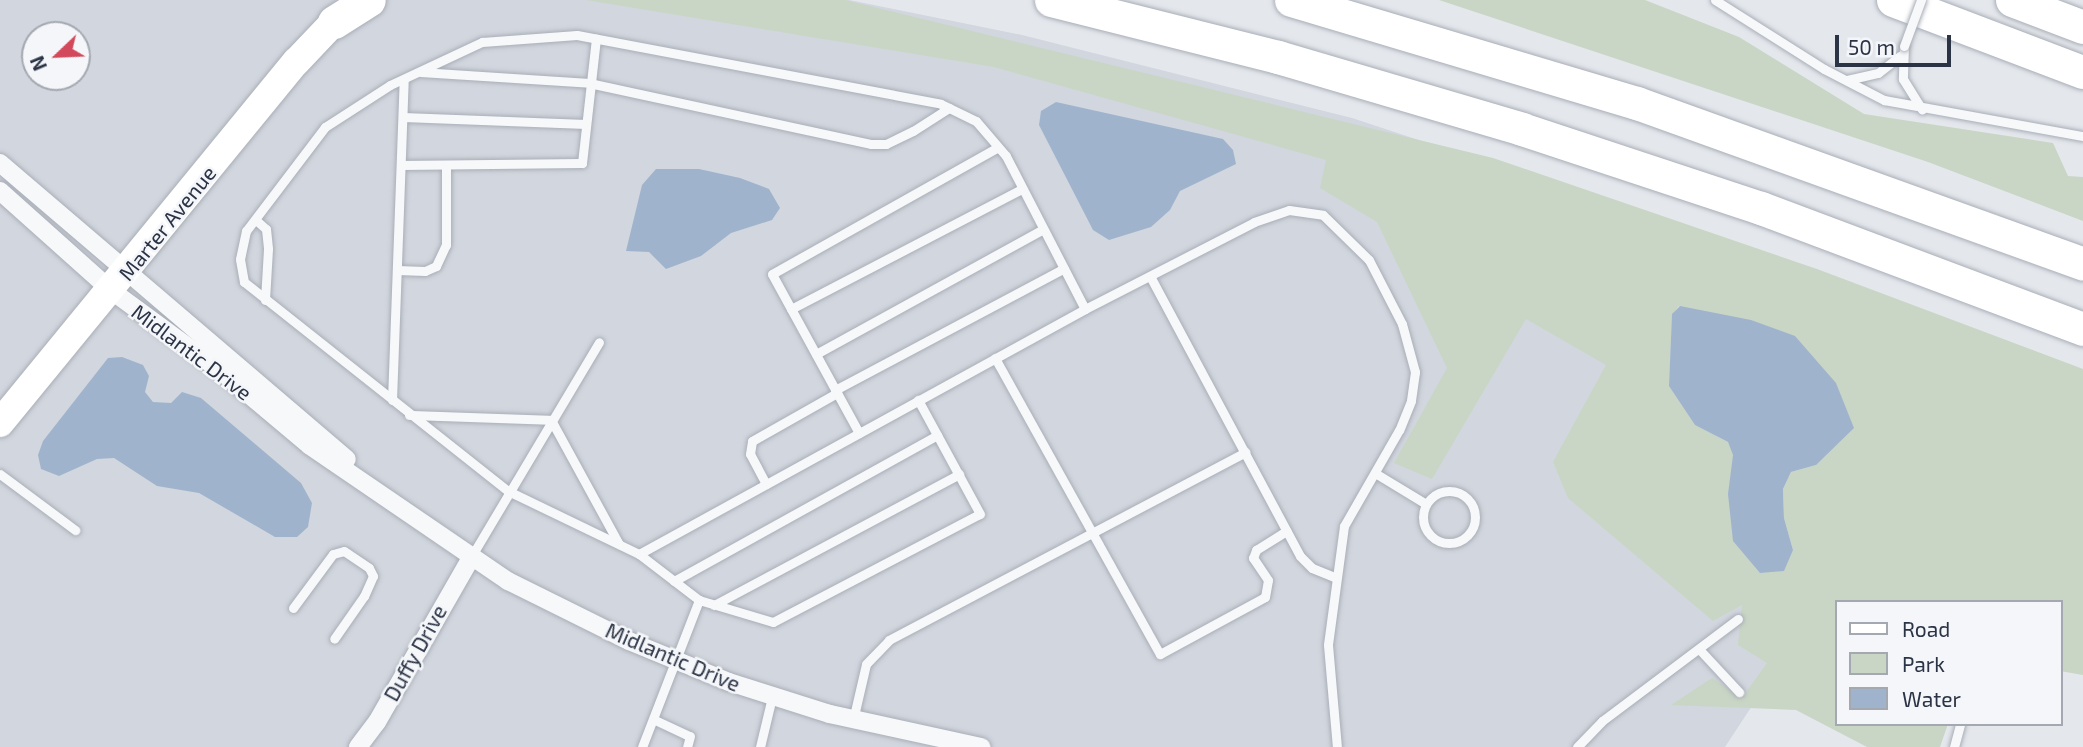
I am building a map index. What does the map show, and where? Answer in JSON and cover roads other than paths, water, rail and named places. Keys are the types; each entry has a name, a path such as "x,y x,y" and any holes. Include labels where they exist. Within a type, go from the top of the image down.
{"highway":[{"path":"334,22 369,0"},
{"path":"1051,0 1278,57 1522,129 1762,208 2083,329"},
{"path":"1291,0 1637,103 2083,264"},
{"path":"1893,0 2083,72"},
{"path":"2012,0 2083,27"}],"main road":[{"name":"Marter Avenue","path":"0,423 121,281 296,62 334,22"}],"street":[{"name":"Midlantic Drive","path":"0,163 121,281 221,371 310,446 394,501"},
{"name":"Midlantic Drive","path":"0,191 121,281 394,501 471,558 536,596 676,661 772,697 853,720 981,747"},
{"name":"Duffy Drive","path":"358,747 377,722 471,558"}],"lane":[{"path":"1715,0 1842,79 1884,100 1922,110 2083,136"},
{"path":"1921,0 1900,56 1905,85 1922,110"},
{"path":"918,400 980,514 773,622 699,600 639,554 508,491 244,282 240,259 246,231 257,221 326,127 404,79 482,42 577,35 949,108 976,121 998,147 1022,188 1085,309"},
{"path":"401,165 582,163 596,39"},
{"path":"1842,79 1867,78 1900,56"},
{"path":"418,72 589,83 871,144 886,144 913,131 949,108"},
{"path":"392,400 404,79"},
{"path":"403,117 586,124"},
{"path":"859,433 772,274 998,147"},
{"path":"397,270 425,271 436,266 446,245 446,165"},
{"path":"791,309 1022,188"},
{"path":"639,554 1085,309 1151,278 1270,214 1306,212 1323,215 1338,226 1369,260 1402,324 1415,372 1399,430 1344,526 1334,577 1328,645 1337,747"},
{"path":"257,221 266,229 265,300"},
{"path":"816,354 1043,229"},
{"path":"766,484 750,454 752,441 836,391 1064,268"},
{"path":"1151,278 1304,562 1334,577"},
{"path":"471,558 508,491 599,342"},
{"path":"995,358 1160,654 1265,597 1268,580 1253,558 1256,551 1286,531"},
{"path":"409,415 551,420"},
{"path":"551,420 619,544"},
{"path":"674,581 937,435"},
{"path":"853,720 866,664 889,640 1093,535 1244,452"},
{"path":"1376,472 1426,504"},
{"path":"0,474 75,530"},
{"path":"714,605 959,474"},
{"path":"1438,493 1463,495 1473,508 1469,533 1455,542 1432,536 1423,521 1426,504 1438,493"},
{"path":"293,608 333,554 344,551 369,568 373,576 364,596 334,639"},
{"path":"642,747 699,600"},
{"path":"1577,747 1602,721 1738,619"},
{"path":"1699,649 1739,692"},
{"path":"760,747 772,697"},
{"path":"654,720 690,736 687,747"},
{"path":"1954,747 1959,726"}],"water":[{"path":"1056,102 1223,139 1233,150 1236,164 1180,191 1170,210 1151,227 1109,240 1093,230 1039,125 1041,111"},
{"path":"656,169 699,169 740,178 769,189 780,208 772,220 731,233 701,256 666,269 649,252 626,251 642,185"},
{"path":"1680,306 1751,320 1795,336 1836,383 1854,428 1816,465 1791,472 1783,489 1784,518 1793,550 1784,571 1760,573 1733,541 1728,494 1733,455 1728,442 1695,425 1669,386 1672,314"},
{"path":"122,357 143,365 149,376 145,392 153,402 171,403 182,392 201,398 301,483 312,503 308,527 297,537 275,537 199,493 157,486 114,458 97,459 59,476 41,469 38,455 43,441 108,358"}]}
